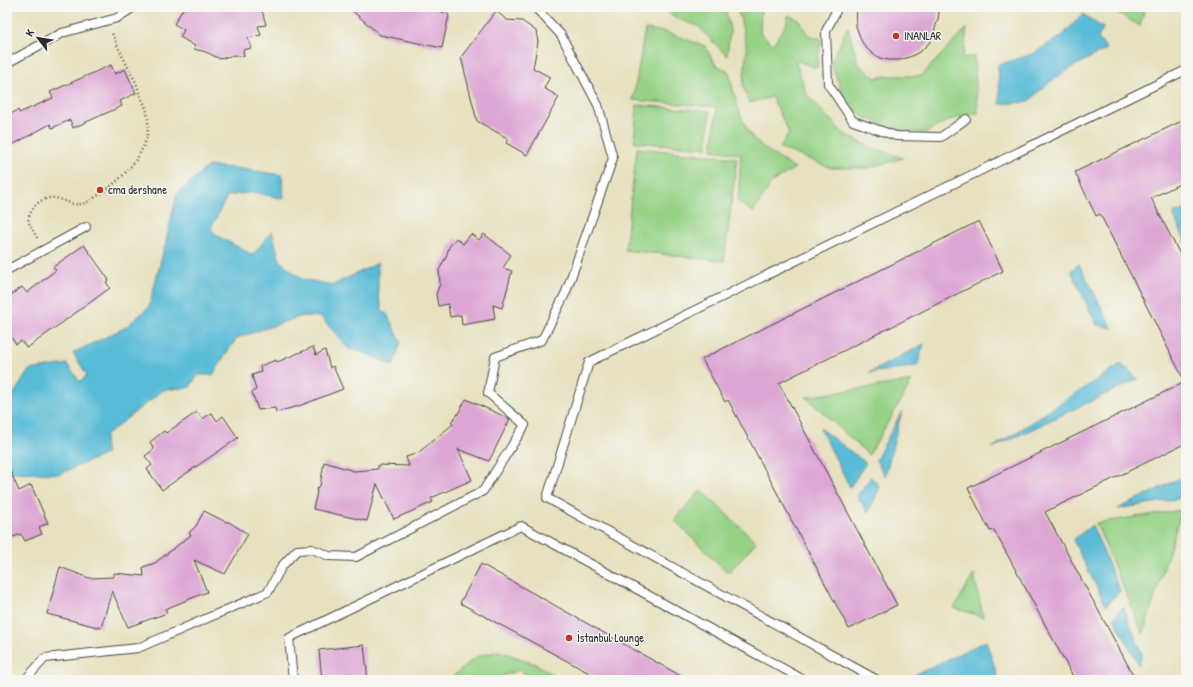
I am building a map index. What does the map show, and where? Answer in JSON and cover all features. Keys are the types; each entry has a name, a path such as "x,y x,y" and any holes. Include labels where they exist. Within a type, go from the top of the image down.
{"lane":[{"path":"7,63 62,33 117,18 134,7"},
{"path":"25,680 45,658 138,648 268,592 282,566 297,550 312,549 329,556 356,556 483,491 525,425 488,393 495,358 542,340 566,292 612,158 598,105 561,35 535,7"},
{"path":"838,7 826,31 828,84 853,121 896,136 942,137 966,119"},
{"path":"877,680 547,498 589,362 1186,70"},
{"path":"7,270 86,227"},
{"path":"293,680 289,638 521,526 804,680"}],"path":[{"path":"32,244 38,239 28,221 29,214 38,202 48,198 58,198 73,204 78,204 85,203 94,198 122,178 137,158 145,142 148,131 147,112 137,85 118,48 106,20"}],"green space":[{"path":"671,7 725,7 730,30 727,56 698,26 678,19 664,10"},
{"path":"736,7 761,8 760,33 773,44 786,25 788,15 799,20 808,35 821,39 817,68 795,60 807,95 844,134 871,147 903,158 869,168 831,168 780,148 789,133 772,97 749,103 743,86 747,48 740,17"},
{"path":"1108,7 1145,7 1140,26"},
{"path":"848,27 858,64 875,78 886,76 921,76 967,28 963,58 974,56 978,113 949,120 925,133 896,130 862,116 845,100 831,63"},
{"path":"645,29 665,32 705,46 715,64 729,72 739,112 750,134 764,148 795,168 772,182 753,212 738,202 741,154 712,150 717,107 633,100"},
{"path":"637,105 710,111 707,148 634,142"},
{"path":"637,148 737,158 724,261 625,250"},
{"path":"912,381 869,455 806,397"},
{"path":"701,490 756,542 728,573 674,520"},
{"path":"1182,510 1143,634 1096,523"},
{"path":"974,574 983,617 954,608"},
{"path":"499,651 536,664 561,680 535,680 519,670 502,676 502,680 451,680 451,678 476,657"}],"water":[{"path":"1083,14 1103,28 1098,38 1107,49 1065,71 1042,88 1029,102 1000,104 998,65 1032,54 1062,36"},
{"path":"208,166 282,175 284,199 253,192 227,196 211,228 216,235 253,255 272,231 280,261 302,279 333,285 378,263 378,293 382,310 387,314 401,342 393,366 365,353 348,348 321,317 302,316 237,338 213,375 198,375 190,387 163,390 105,436 106,454 59,474 14,472 7,475 7,405 29,370 67,364 80,382 87,375 73,353 126,327 149,307 177,194"},
{"path":"1186,209 1186,243 1173,214"},
{"path":"1079,264 1112,328 1097,325 1071,271"},
{"path":"924,344 917,366 869,373"},
{"path":"1121,364 1138,379 992,448"},
{"path":"902,411 885,476 876,460"},
{"path":"820,428 866,463 850,487"},
{"path":"1186,475 1186,489 1181,498 1118,509"},
{"path":"871,477 880,487 868,513 857,496"},
{"path":"1092,525 1120,591 1106,606 1073,540"},
{"path":"1123,607 1142,654 1139,665 1114,618"},
{"path":"986,641 999,680 904,680"}],"building":[{"path":"184,7 261,7 266,25 258,26 261,35 248,38 251,48 243,50 244,56 234,55 220,59 206,52 194,49 195,46 180,37 184,30 174,24"},
{"path":"348,7 440,7 440,11 449,15 442,48 380,35"},
{"name":"INANLAR","path":"857,7 940,7 931,41 921,51 912,56 900,60 889,60 880,58 873,54 866,48 861,40 856,26"},
{"path":"496,11 507,20 522,21 536,31 538,42 533,68 550,77 544,88 559,97 527,155 506,143 509,139 477,121 461,57"},
{"path":"111,65 115,74 125,69 136,93 120,101 122,106 73,128 70,120 52,128 50,124 7,148 7,116 18,110 19,113 53,98 50,92"},
{"path":"1186,119 1186,181 1151,198 1186,266 1186,443 1045,512 1136,680 1075,680 994,530 990,531 968,488 1185,382 1100,214 1096,216 1075,172"},
{"path":"979,221 1003,271 779,383 897,605 849,629 728,400 725,402 702,359"},
{"path":"471,234 479,240 484,234 511,255 503,268 512,271 502,308 493,305 495,319 462,325 461,315 450,317 448,304 438,306 436,294 440,284 439,270 446,257 449,247 456,238 463,244"},
{"path":"84,245 109,280 106,282 110,288 27,348 21,341 16,344 7,332 7,298 22,287 27,293 56,270 53,267"},
{"path":"313,347 316,355 325,350 330,368 333,366 343,389 299,406 276,412 275,408 258,410 252,392 256,390 252,375 261,372 260,366 276,360 277,362"},
{"path":"466,399 510,419 489,461 458,449 472,480 431,498 433,502 394,519 377,484 367,521 313,509 317,492 316,490 320,486 324,462 354,471 378,469 378,465 409,466 406,457 418,453 453,424 451,422 458,414"},
{"path":"197,412 202,419 212,413 217,421 223,416 238,438 162,490 147,469 152,465 145,456 154,449 150,442 164,431 166,433"},
{"path":"7,464 19,491 31,485 48,523 39,527 42,534 25,541 21,534 13,537 7,523"},
{"path":"204,511 226,522 229,522 248,534 225,574 194,560 207,592 165,609 167,613 128,627 112,591 101,628 47,614 60,567 89,578 114,577 114,573 144,576 143,567 155,563 191,535 189,533 196,526"},
{"name":"İstanbul Lounge","path":"481,564 688,680 602,680 460,603"},
{"path":"364,645 368,680 322,680 319,650"}],"place":[{"name":"INANLAR","path":"896,36"},
{"name":"cma dershane","path":"100,190"},
{"name":"İstanbul Lounge","path":"569,638"}]}
